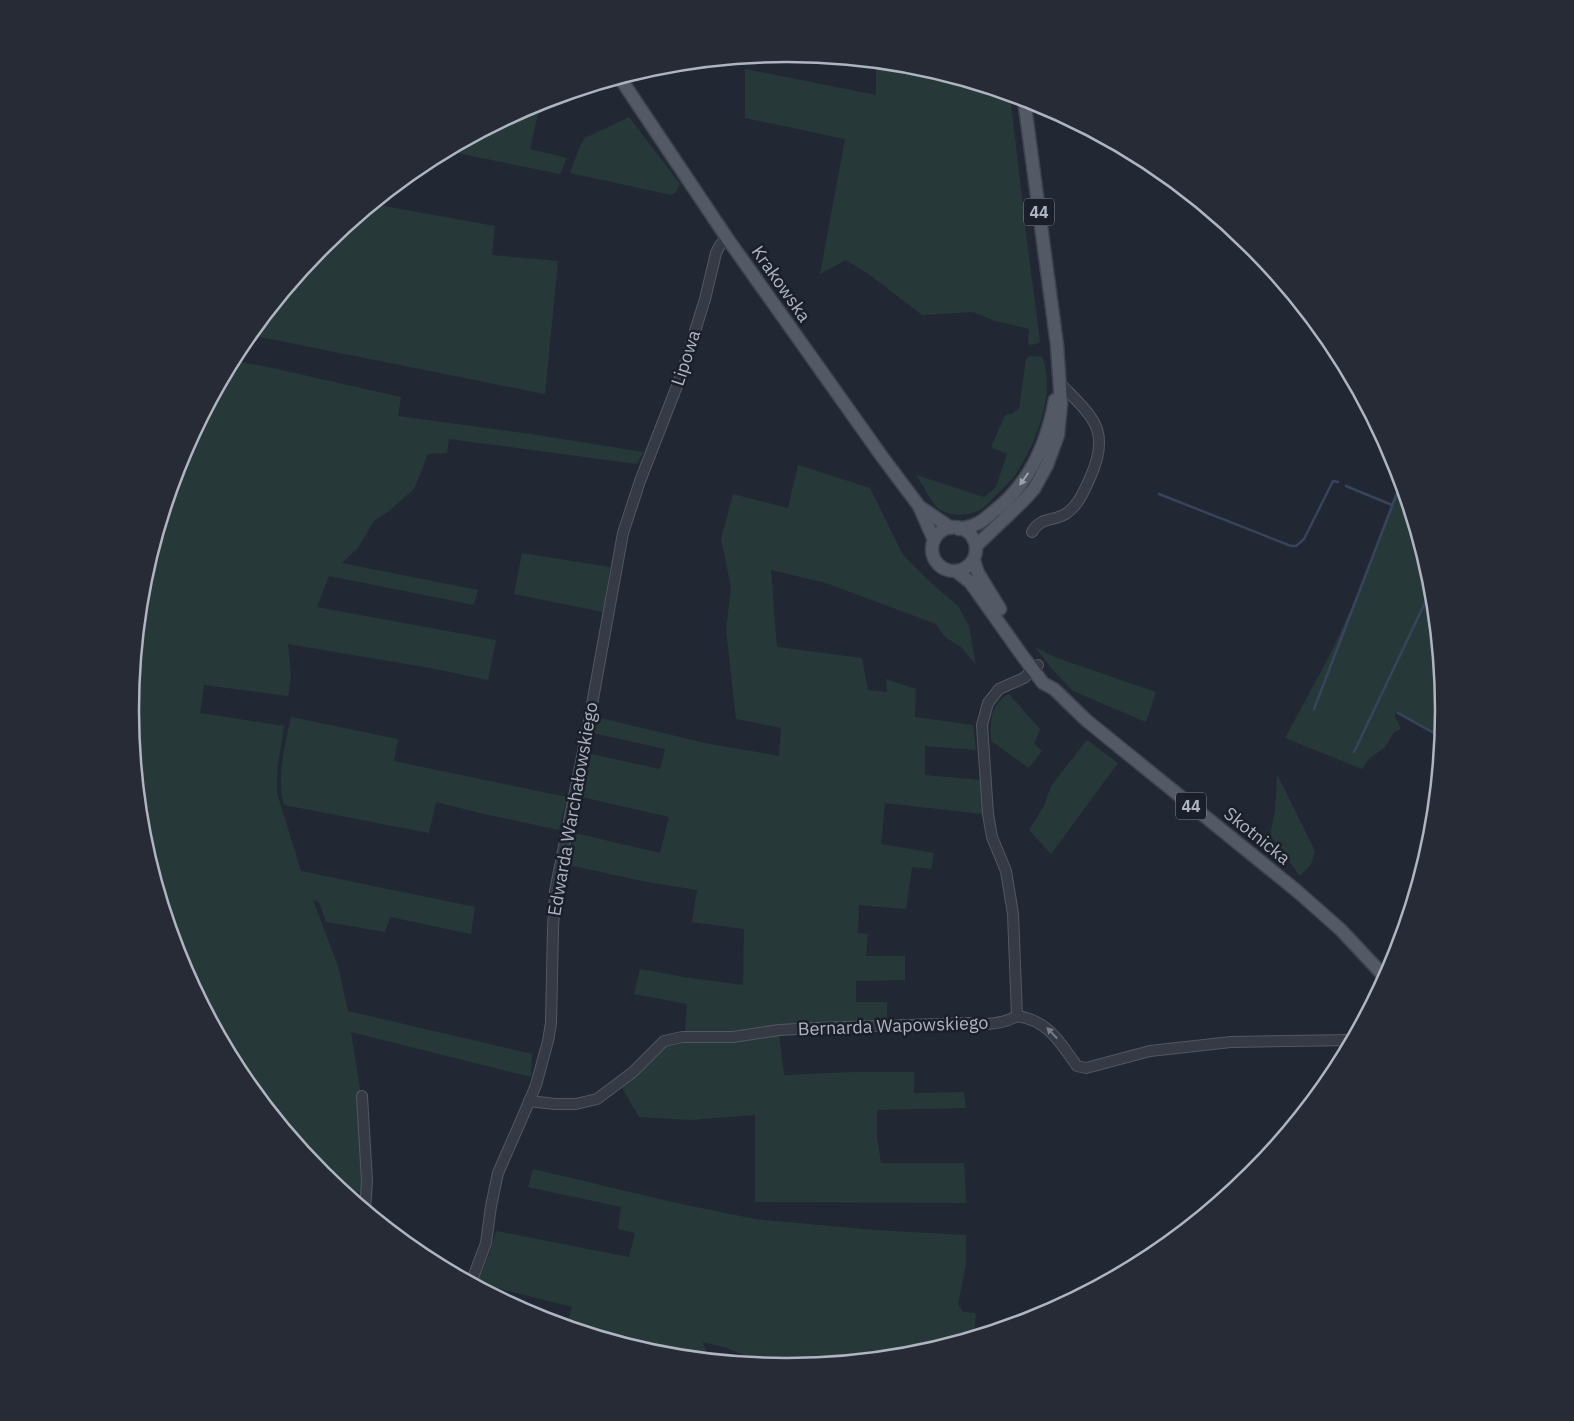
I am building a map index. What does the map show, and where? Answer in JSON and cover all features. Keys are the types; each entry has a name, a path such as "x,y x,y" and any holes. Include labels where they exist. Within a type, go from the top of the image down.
{"main road":[{"name":"Krakowska","path":"624,84 727,238 919,506 934,540"},
{"name":"44","path":"977,545 1023,501 1044,473 1058,439 1061,411 1057,345 1025,108"},
{"name":"44","path":"956,571 944,568 935,561 931,549 934,540 941,532 980,522 1000,507 1022,483 1033,466 1046,436 1060,380"},
{"name":"Krakowska","path":"919,506 955,528"},
{"path":"955,528 968,532 977,545 974,561 966,568 956,571"},
{"name":"Skotnicka","path":"974,561 978,573 1036,668"},
{"name":"Skotnicka","path":"956,571 970,582 1036,668 1048,676 1054,689 1086,720 1331,920 1380,971"}],"street":[{"name":"Lipowa","path":"641,478 682,373 703,307 716,253 720,245 727,238"},
{"path":"1032,532 1044,520 1054,519 1066,514 1077,504 1098,458 1100,440 1095,422 1060,380"},
{"path":"1061,411 1070,404 1082,405"},
{"name":"Edwarda Warchałowskiego","path":"473,1277 486,1244 498,1173 540,1072 548,1041 551,1023 555,891 587,732 620,550 641,478"},
{"path":"1036,668 1024,678 999,689 988,703 982,725 988,814 992,837 1006,871 1013,914 1017,1016 1028,1018 1045,1026 1056,1036 1077,1066 1086,1068 1150,1051 1231,1042 1345,1040"},
{"name":"Bernarda Wapowskiego","path":"529,1101 576,1104 597,1099 633,1072 664,1040 682,1037 733,1037 779,1030 816,1028 982,1024 1009,1020 1017,1016"},
{"path":"362,1096 367,1180 366,1202"}],"shaded area":[{"path":"745,69 876,95 876,69 955,85 1011,103 1040,342 1032,345 1028,344 1029,329 992,320 973,312 922,315 870,275 846,260 820,274 845,139 745,118"},
{"path":"538,112 530,149 567,158 560,174 457,153 500,129"},
{"path":"629,117 680,184 676,192 671,195 570,173 585,138"},
{"path":"381,206 495,226 492,255 558,261 545,394 258,337 300,283 329,252"},
{"path":"1030,356 1042,357 1046,370 1047,385 1042,416 1024,460 1010,481 983,508 967,514 944,512 933,503 916,475 984,497 996,487 1007,454 991,447 1005,415 1019,409 1026,359"},
{"path":"240,362 401,397 398,416 531,434 643,452 637,464 449,439 447,453 428,454 414,489 389,511 374,521 358,548 342,563 478,590 474,605 329,576 317,607 496,640 488,680 430,668 288,644 291,675 288,696 204,685 200,713 284,726 277,772 277,793 301,871 475,907 471,934 390,917 385,932 326,922 319,902 313,900 338,966 348,1011 532,1054 531,1077 351,1032 361,1096 364,1194 352,1190 329,1169 300,1138 248,1071 206,997 188,958 173,919 151,837 140,753 139,710 140,668 151,584 173,502 188,463 206,424"},
{"path":"798,465 870,488 903,555 958,606 969,626 976,665 961,647 945,637 936,624 826,583 771,570 777,647 862,658 868,690 887,692 886,679 916,689 915,717 973,725 976,750 925,746 925,775 981,780 983,814 885,803 881,844 934,853 931,869 912,867 906,909 859,905 858,933 868,934 866,956 905,956 905,980 856,981 856,1002 887,1002 887,1021 779,1024 734,1033 685,1033 687,1004 634,994 640,969 743,985 744,929 692,922 697,890 647,882 568,865 575,833 660,853 669,817 582,797 591,754 660,769 665,749 593,733 596,717 705,743 779,756 781,728 736,719 726,630 731,587 721,539 733,494 788,508"},
{"path":"1396,490 1413,543 1423,584 1434,668 1434,734 1395,713 1401,729 1394,732 1385,747 1370,758 1362,769 1285,738 1331,653 1357,595"},
{"path":"522,553 610,567 603,612 514,594"},
{"path":"1035,647 1057,658 1156,692 1146,722 1073,691 1052,669"},
{"path":"1009,694 1040,729 1034,744 1042,751 1029,768 991,741 992,714 998,703"},
{"path":"291,717 398,739 394,761 567,797 559,830 436,802 429,833 284,805 281,772"},
{"path":"1087,740 1118,763 1051,854 1029,830 1044,806 1051,786"},
{"path":"1277,774 1315,851 1311,864 1300,876 1270,835 1275,812"},
{"path":"779,1032 784,1075 914,1072 914,1093 964,1092 966,1108 877,1110 877,1137 881,1163 964,1163 966,1203 755,1202 755,1115 690,1120 639,1117 622,1088 668,1043"},
{"path":"533,1169 681,1204 755,1219 874,1230 966,1235 966,1264 958,1304 963,1312 976,1313 975,1330 913,1346 872,1353 787,1358 745,1357 727,1348 703,1342 706,1353 702,1353 661,1346 579,1324 568,1320 572,1307 489,1286 478,1280 489,1255 496,1231 629,1257 635,1233 618,1229 621,1207 528,1187"}],"waterway":[{"path":"1159,494 1291,546 1296,546 1304,539 1333,481 1338,482"},
{"path":"1346,486 1392,505"},
{"path":"1314,709 1397,492"},
{"path":"1354,752 1426,602"},
{"path":"1398,713 1434,733"}]}
